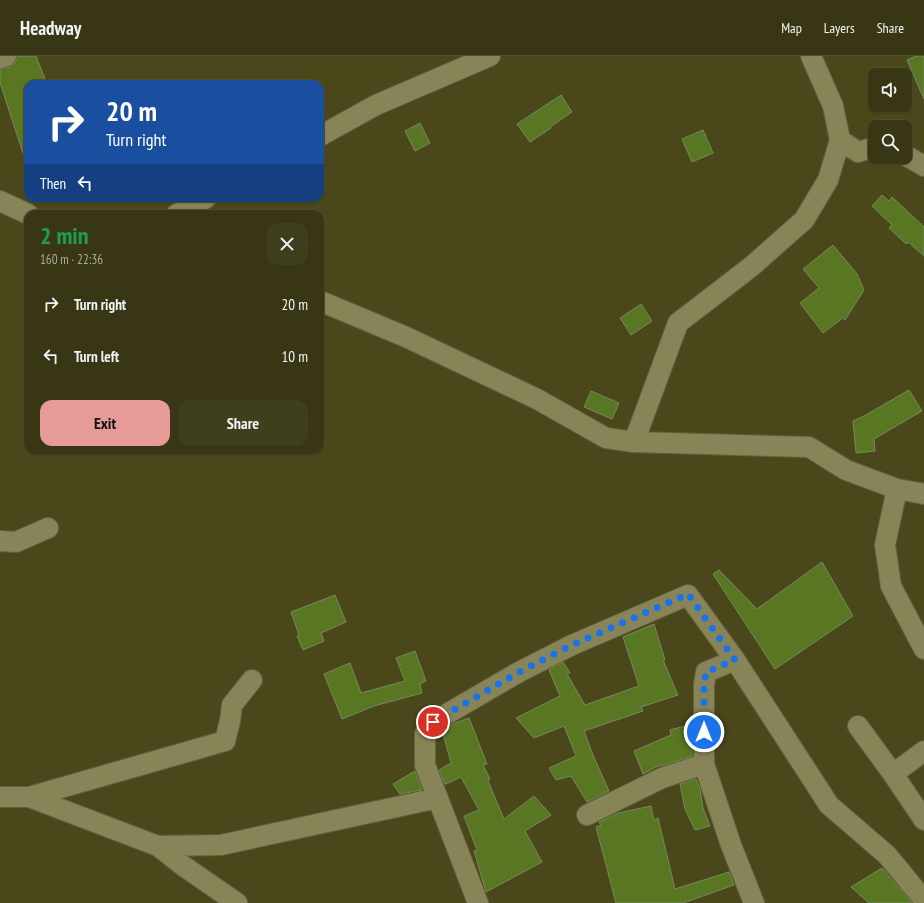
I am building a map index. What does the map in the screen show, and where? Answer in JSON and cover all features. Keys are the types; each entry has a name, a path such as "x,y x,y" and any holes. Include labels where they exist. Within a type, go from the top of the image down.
{"street":[{"path":"0,58 6,56"},
{"path":"324,134 376,105 490,56"},
{"path":"634,442 678,323 752,266 804,220 828,180 855,146 833,106 811,56"},
{"path":"912,159 924,166"},
{"path":"0,201 24,212"},
{"path":"184,210 199,202"},
{"path":"324,303 406,337 537,398 606,438 634,442 809,447 846,470 897,489 924,494"},
{"path":"897,489 885,545 891,586 924,649"},
{"path":"0,541 16,542 48,528"},
{"path":"478,903 425,765 425,734 427,728 433,722 519,672 572,645 688,594 735,660 829,805 887,855 924,900"},
{"path":"735,660 706,672 704,685 704,764 731,845 754,903"},
{"path":"0,797 29,798 225,741 232,705 252,680"},
{"path":"858,726 924,820"},
{"path":"893,774 924,751"},
{"path":"587,815 662,778 704,764"},
{"path":"29,798 158,846 238,903"},
{"path":"158,846 221,845 438,798"}],"building":[{"path":"36,56 45,80 24,80 24,156 0,83 0,69 10,67 15,63 17,57"},
{"path":"916,56 924,56 924,99 912,71 912,68 910,68 907,60"},
{"path":"561,95 572,112 530,142 517,124"},
{"path":"420,123 430,143 415,151 405,131"},
{"path":"703,130 713,153 692,162 682,139"},
{"path":"882,195 889,201 892,197 924,227 924,256 908,242 906,244 889,228 892,225 872,206"},
{"path":"833,245 857,274 864,290 845,320 843,318 823,333 800,303 819,288 803,269"},
{"path":"641,304 652,321 631,335 620,318"},
{"path":"909,390 922,411 874,439 875,451 856,453 853,421"},
{"path":"591,391 619,403 612,419 584,407"},
{"path":"822,562 853,616 775,669 713,574 719,570 757,609"},
{"path":"335,595 346,622 321,633 324,641 303,650 297,636 299,635 291,612"},
{"path":"654,624 665,660 663,660 678,695 641,707 643,711 584,731 609,791 587,802 571,776 556,780 549,768 576,756 564,726 534,738 516,718 560,696 549,670 563,662 570,673 567,674 585,705 639,686 623,637"},
{"path":"415,651 426,681 420,684 422,693 374,706 342,719 324,674 350,663 361,693 405,681 396,658"},
{"path":"469,718 487,764 483,765 490,779 488,781 504,819 534,796 551,815 525,831 542,862 486,892 474,851 477,850 464,816 479,810 461,777 445,784 439,770 451,763 442,730"},
{"path":"692,724 692,756 658,766 643,774 634,751 671,735 670,730"},
{"path":"415,771 422,790 400,794 393,784"},
{"path":"696,779 700,789 703,808 710,826 695,830 685,809 680,784"},
{"path":"651,806 654,820 658,818 675,889 729,872 734,885 683,903 616,903 596,827 601,825 599,822 618,813"},
{"path":"882,868 912,903 869,903 851,887"}],"route":[{"path":"433,722 519,672 572,645 688,594 735,660 706,672 704,685 704,732"}]}
